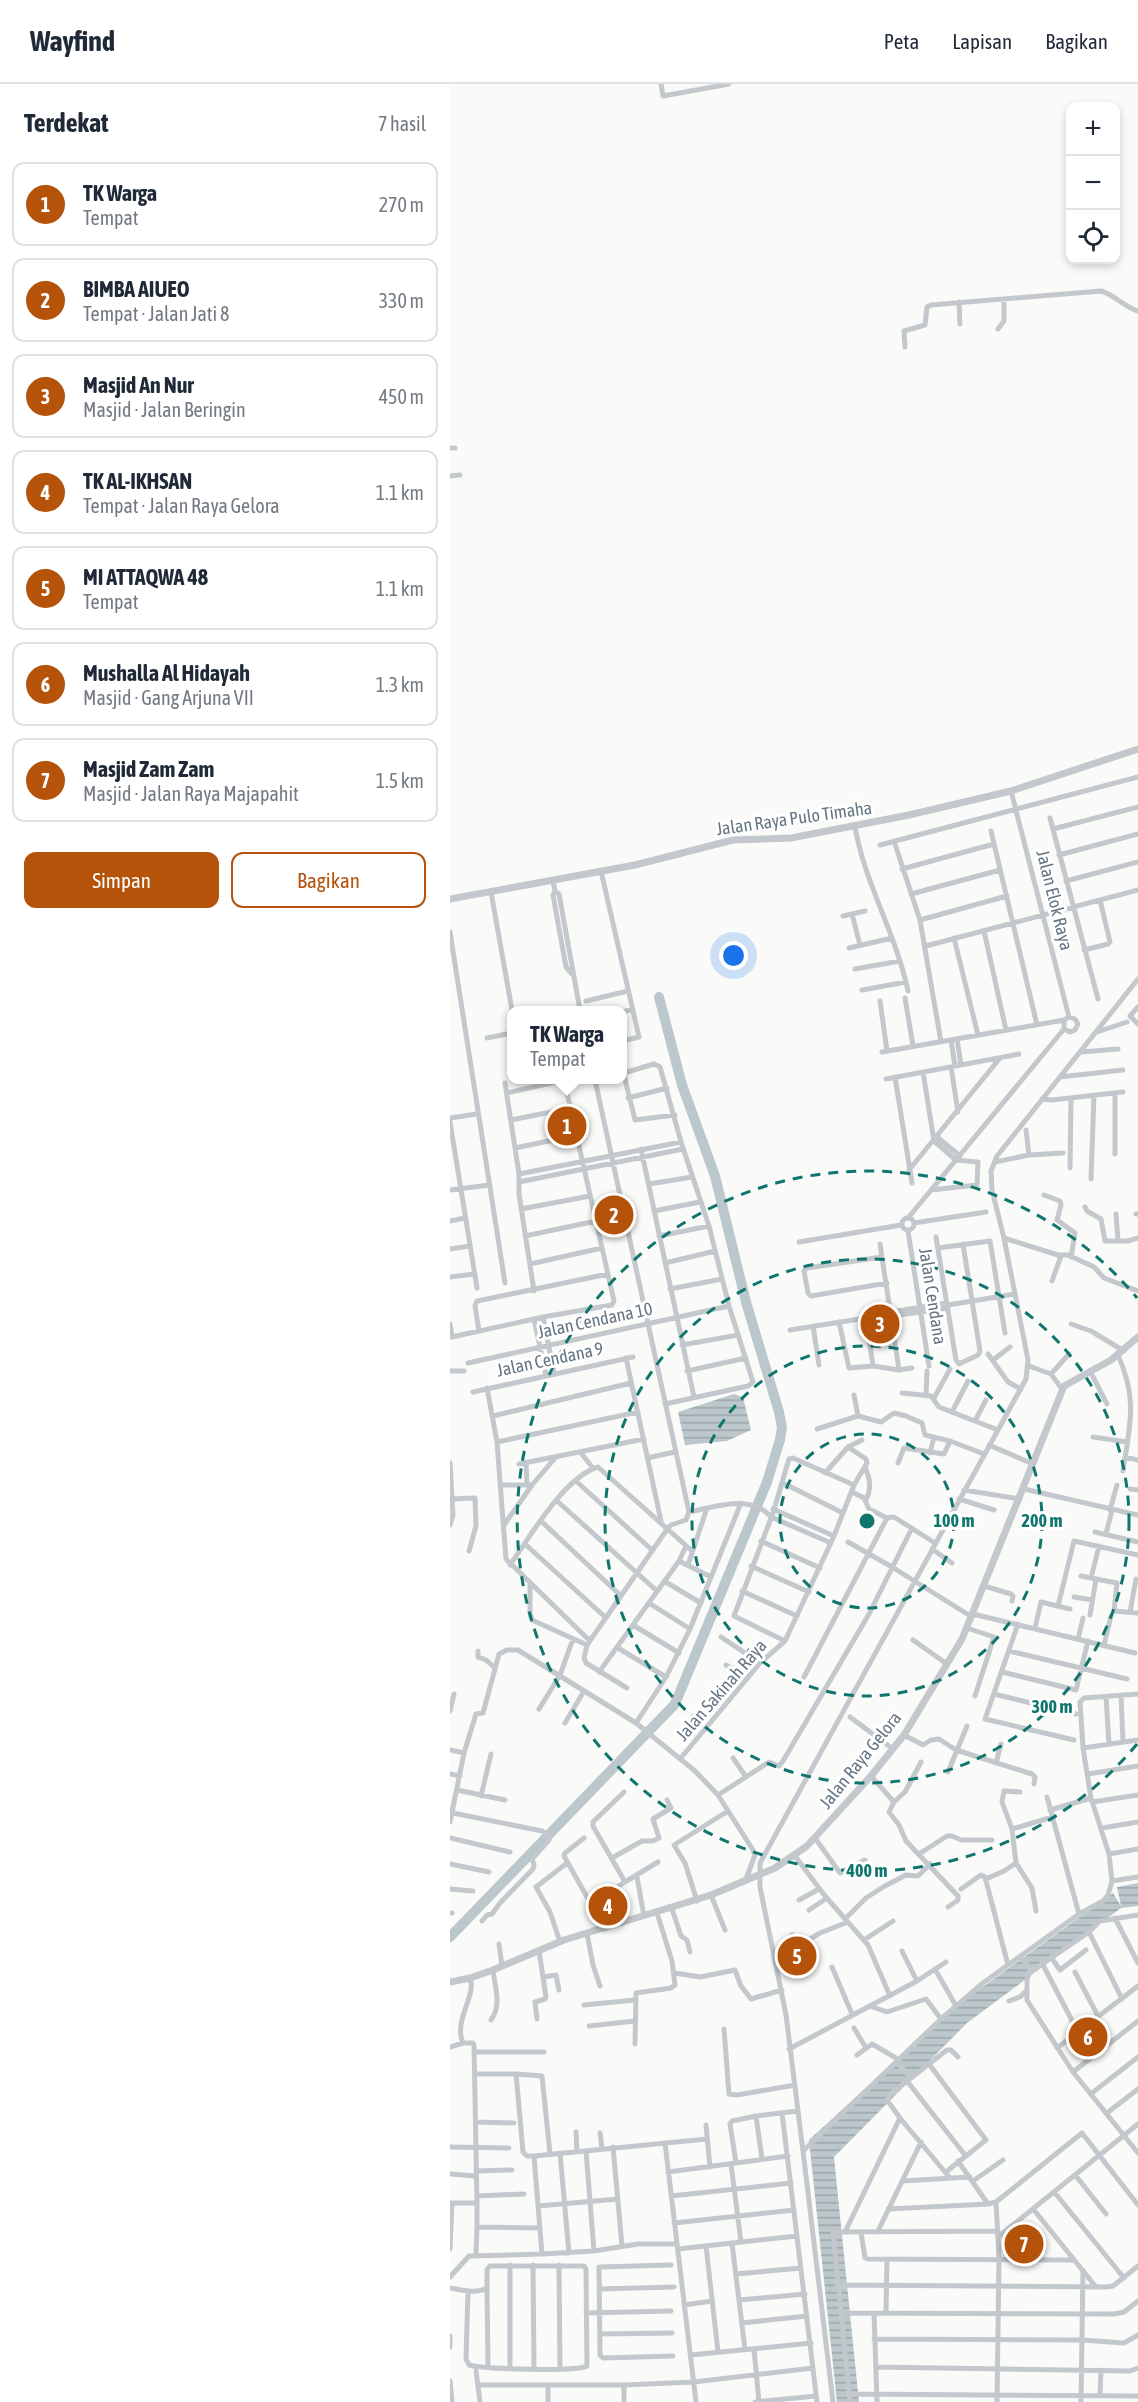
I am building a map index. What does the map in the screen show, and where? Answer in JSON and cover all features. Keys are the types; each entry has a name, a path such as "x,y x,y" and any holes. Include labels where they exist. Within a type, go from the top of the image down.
{"street":[{"path":"661,84 663,96 729,84"},
{"path":"687,84 688,92"},
{"path":"905,347 904,332 925,325 928,306 1101,291 1127,308 1138,311"},
{"path":"999,329 1004,321 1004,299"},
{"path":"959,302 960,324"},
{"path":"450,476 460,475"},
{"name":"Jalan Raya Pulo Timaha","path":"450,899 492,897 554,887 733,840 791,838 856,829 1012,793 1138,749"},
{"path":"880,845 1015,806 1138,777"},
{"name":"Jalan Elok Raya","path":"1012,793 1043,914 1066,1018 1064,1029"},
{"path":"1053,829 1138,807"},
{"path":"1050,818 1098,999"},
{"path":"856,829 871,886 892,938 908,991"},
{"path":"991,831 1037,1024"},
{"path":"1059,855 1138,834"},
{"path":"894,841 920,920 926,946 940,1042"},
{"path":"902,868 994,844"},
{"path":"1066,881 1138,862"},
{"path":"911,894 1000,870"},
{"path":"602,876 639,1037 627,1040"},
{"path":"554,887 559,894 561,921 579,1006"},
{"path":"926,946 1138,890"},
{"path":"920,920 1007,896"},
{"path":"492,897 511,1006"},
{"path":"1084,950 1110,942 1100,900"},
{"path":"843,916 865,911"},
{"path":"852,914 860,945"},
{"path":"984,931 1006,1030"},
{"path":"450,932 505,1283"},
{"path":"849,948 892,938"},
{"path":"954,938 978,1035"},
{"path":"855,969 900,961"},
{"path":"833,2402 782,1990 759,1875 762,1859 913,1581 1021,1389 1029,1366 1004,1238 992,1190 991,1171 994,1162 1138,979"},
{"path":"862,990 906,982"},
{"path":"586,1001 628,991"},
{"path":"905,998 914,1046"},
{"path":"880,1001 885,1052 1066,1018 1075,1019 1077,1027 1070,1032 1064,1029 901,1225"},
{"path":"1138,1007 1130,1016 1138,1024"},
{"path":"627,1011 633,1010"},
{"path":"1096,1032 1127,1022"},
{"path":"487,1038 507,1034"},
{"path":"954,1039 958,1112"},
{"path":"1081,1052 1118,1048"},
{"path":"886,1079 1019,1054"},
{"path":"909,1170 1000,1058"},
{"path":"627,1069 657,1064 660,1067 681,1142 709,1226 729,1306 753,1382 750,1386 665,1404"},
{"path":"1060,1077 1123,1070"},
{"path":"923,1072 936,1139 958,1158 978,1161 977,1185 931,1190"},
{"path":"895,1077 912,1183"},
{"path":"505,1083 534,1291"},
{"path":"507,1093 553,1084"},
{"path":"450,1324 452,1337 612,1305 614,1297 564,1084"},
{"path":"595,1084 688,1512 686,1520 671,1524 588,1643 585,1660 599,1672 627,1688"},
{"path":"626,1084 635,1120 675,1114"},
{"path":"628,1098 667,1088"},
{"path":"1042,1099 1048,1101 1123,1092"},
{"path":"1114,1154 1115,1093"},
{"path":"1091,1179 1094,1095"},
{"path":"1070,1168 1071,1098"},
{"path":"511,1120 571,1108"},
{"path":"477,1114 450,1120 452,1147 477,1288"},
{"path":"1026,1131 1029,1155"},
{"path":"515,1148 577,1135"},
{"path":"519,1174 681,1142"},
{"path":"670,1144 672,1151"},
{"path":"641,1149 694,1397"},
{"path":"519,1182 684,1149"},
{"path":"994,1162 1029,1155 1063,1153"},
{"path":"450,1175 458,1174"},
{"path":"649,1184 693,1177"},
{"path":"450,1190 489,1185"},
{"path":"1044,1195 1060,1201 1057,1220 1076,1233 1071,1257"},
{"path":"521,1209 590,1196"},
{"path":"654,1211 700,1202"},
{"path":"1085,1207 1101,1219 1105,1241 1138,1238"},
{"path":"908,1218 914,1223 986,1212"},
{"path":"1116,1214 1118,1241"},
{"path":"450,1221 465,1218"},
{"path":"525,1236 596,1221"},
{"path":"901,1225 908,1231 913,1228 914,1223"},
{"path":"799,1242 901,1225"},
{"path":"659,1236 709,1226"},
{"name":"Jalan Cendana","path":"908,1231 928,1369 926,1396"},
{"path":"936,1237 958,1364 962,1364 980,1351 963,1244"},
{"path":"1004,1238 1071,1257 1096,1268 1104,1278 1138,1291"},
{"path":"938,1248 990,1241 1005,1333"},
{"path":"880,1244 899,1370"},
{"path":"450,1249 470,1246"},
{"path":"530,1264 602,1248"},
{"path":"665,1263 715,1251"},
{"path":"1052,1281 1061,1256"},
{"path":"882,1257 805,1269 808,1293 811,1296 887,1283"},
{"path":"450,1277 474,1274"},
{"path":"479,1331 475,1306 477,1301 608,1274"},
{"path":"670,1289 722,1279"},
{"path":"790,1330 1015,1294"},
{"name":"Jalan Cendana 10","path":"468,1363 729,1306"},
{"path":"543,1317 554,1372"},
{"path":"866,1318 873,1366"},
{"path":"534,1319 546,1375"},
{"path":"839,1322 849,1368 873,1366 899,1370 912,1368"},
{"path":"1071,1324 1090,1331 1121,1353 1135,1411 1123,1471"},
{"path":"813,1326 819,1365"},
{"path":"682,1345 738,1335"},
{"path":"1029,1366 1051,1374 1062,1389 1069,1382 1121,1353 1138,1337"},
{"path":"993,1360 1010,1347"},
{"path":"988,1354 1008,1382 1021,1389"},
{"path":"1051,1374 1069,1354"},
{"name":"Jalan Cendana 9","path":"473,1392 554,1372 630,1358 631,1383"},
{"path":"687,1371 746,1358"},
{"path":"934,1398 950,1369"},
{"path":"450,1371 464,1371"},
{"path":"1090,1371 1107,1404"},
{"path":"952,1412 968,1381"},
{"path":"493,1416 631,1383 661,1522"},
{"path":"487,1388 497,1442 504,1553 510,1565 588,1643"},
{"name":"Jalan Raya Gelora","path":"450,1982 493,1970 560,1942 711,1895 759,1875 795,1856 815,1838 872,1776 904,1735 967,1628 1062,1389"},
{"path":"902,1393 934,1398 939,1407 998,1430"},
{"path":"854,1395 858,1416"},
{"path":"975,1421 986,1400"},
{"path":"497,1442 638,1412"},
{"path":"817,1429 858,1416 877,1422 894,1413 922,1423 924,1435 950,1441 984,1454"},
{"path":"930,1453 934,1437"},
{"path":"1093,1437 1127,1442"},
{"path":"529,1484 522,1463 644,1439"},
{"path":"825,1473 848,1447 862,1440"},
{"path":"898,1463 904,1449 945,1454 950,1441"},
{"path":"990,1445 1033,1464"},
{"path":"848,1447 866,1459 865,1467 870,1486 866,1500 867,1508 887,1518 894,1517 935,1543"},
{"path":"580,1452 593,1468"},
{"path":"647,1458 675,1452"},
{"path":"1125,1456 1138,1460"},
{"path":"504,1525 529,1484 556,1457"},
{"path":"854,1485 793,1458 789,1459 783,1484 734,1616 785,1641 820,1568 854,1485 865,1467"},
{"path":"450,1462 453,1515 450,1525"},
{"path":"510,1565 556,1500 593,1468 601,1467 692,1551"},
{"path":"576,1481 652,1550"},
{"path":"501,1485 529,1484"},
{"path":"783,1484 843,1513"},
{"path":"1106,1534 1117,1485"},
{"path":"1024,1489 1138,1515"},
{"path":"1130,1489 1138,1490"},
{"path":"964,1490 1020,1498"},
{"path":"852,1492 866,1500"},
{"path":"451,1499 475,1498 476,1526 469,1551"},
{"path":"959,1499 994,1510"},
{"path":"556,1500 657,1591"},
{"path":"688,1512 741,1503 774,1509 834,1536"},
{"path":"636,1724 679,1653 741,1503"},
{"path":"688,1565 707,1508"},
{"path":"760,1508 771,1517 831,1543"},
{"path":"804,1677 887,1518"},
{"path":"541,1521 620,1595"},
{"path":"717,1796 769,1762 779,1766 783,1761 869,1614 912,1528"},
{"path":"1095,1532 1138,1542"},
{"path":"761,1541 820,1568"},
{"path":"1058,1606 1074,1541 1138,1556"},
{"path":"848,1542 972,1616 1018,1624 1135,1653"},
{"path":"525,1544 605,1617"},
{"path":"599,1672 679,1561 686,1546"},
{"path":"1090,1615 1099,1546"},
{"path":"932,1549 952,1563"},
{"path":"679,1561 711,1577"},
{"path":"751,1566 809,1592"},
{"path":"1081,1576 1094,1576 1117,1582 1113,1609 1116,1612 1138,1613"},
{"path":"1130,1612 1136,1578"},
{"path":"664,1581 700,1603"},
{"path":"530,1584 532,1620 573,1639 588,1643"},
{"path":"984,1586 1010,1593 1013,1596 1012,1601"},
{"path":"742,1591 797,1616"},
{"path":"1074,1598 1092,1600"},
{"path":"1035,1628 1041,1602 1070,1609"},
{"path":"649,1603 690,1629"},
{"path":"1104,1645 1110,1616"},
{"path":"1078,1639 1083,1618"},
{"path":"1018,1624 985,1719 1074,1740"},
{"path":"633,1625 679,1653"},
{"path":"967,1628 994,1637 975,1696"},
{"path":"721,1637 760,1663"},
{"path":"539,1709 560,1675 573,1639"},
{"path":"913,1640 946,1664"},
{"name":"Jalan Sakinah Raya","path":"680,1759 760,1663 785,1641"},
{"path":"1002,1672 1076,1690 1088,1641"},
{"path":"618,1648 666,1677"},
{"path":"450,1822 453,1813 453,1798 457,1790 464,1753 476,1714 483,1713 500,1653 518,1650 636,1724 695,1771 728,1811 754,1852 746,1879"},
{"path":"478,1651 478,1657 486,1660 495,1668"},
{"path":"1009,1651 1127,1679"},
{"path":"726,1665 747,1678"},
{"path":"565,1723 584,1691"},
{"path":"450,1712 454,1694"},
{"path":"994,1694 1076,1714"},
{"path":"1025,1963 1079,1914 1106,1899 1112,1881 1109,1854 1092,1800 1083,1748 1080,1700 1138,1694"},
{"path":"1121,1695 1123,1742"},
{"path":"1107,1697 1109,1744"},
{"path":"850,1717 893,1749"},
{"path":"948,1772 967,1726"},
{"path":"904,1735 923,1745 931,1740 939,1739 956,1750 1032,1774 1035,1777 1034,1785"},
{"path":"1083,1748 1138,1740"},
{"path":"996,1763 1001,1744"},
{"path":"450,1750 464,1753"},
{"path":"481,1796 491,1754"},
{"path":"733,1758 746,1777"},
{"path":"921,1762 904,1792 894,1802 889,1812 899,1825 906,1841 958,1896 958,1900 948,1907"},
{"path":"1088,1774 1138,1766"},
{"path":"450,1774 460,1776"},
{"path":"872,1776 894,1802"},
{"path":"457,1790 505,1800"},
{"path":"1020,1792 1004,1791 1002,1802 1012,1829 1016,1863 1030,1884 1036,1911"},
{"path":"624,1792 593,1824 625,1882"},
{"path":"1050,1810 1092,1800 1138,1794"},
{"path":"1047,1797 1079,1914"},
{"path":"612,1858 642,1841 652,1841 658,1838 653,1819 671,1808 667,1800"},
{"path":"697,1900 685,1863 674,1845 728,1811"},
{"path":"453,1813 543,1831 550,1836 532,1859 533,1869 483,1921"},
{"path":"1012,1829 1053,1818"},
{"path":"1102,1828 1138,1822"},
{"path":"919,1854 947,1836 961,1840 992,1840"},
{"path":"450,1838 510,1852"},
{"path":"584,1838 564,1854 605,1929"},
{"path":"815,1838 840,1873 865,1860"},
{"path":"1109,1854 1138,1849"},
{"path":"795,1856 826,1898 864,1940 890,1996"},
{"path":"614,1889 658,1862"},
{"path":"560,1942 550,1912 536,1887 567,1863"},
{"path":"986,1879 1016,1863"},
{"path":"450,1864 489,1872"},
{"path":"777,1966 799,1946 846,1921 875,1892 906,1875 918,1876 930,1864"},
{"path":"961,1889 981,1875 986,1879 1008,1965"},
{"path":"637,1876 644,1917"},
{"path":"1112,1881 1138,1878"},
{"path":"450,1889 473,1891"},
{"path":"799,1900 819,1889"},
{"path":"711,1895 725,1930"},
{"path":"592,1906 605,1896"},
{"path":"808,1910 826,1898"},
{"path":"672,1909 681,1936 687,1940 690,1952"},
{"path":"635,2044 637,1992 674,1987 675,1973 657,1913"},
{"path":"803,2151 898,2063 941,2019 1008,1965 1042,1963 1089,1932 1100,1921 1138,1915"},
{"path":"1115,1918 1138,1963"},
{"path":"864,1940 893,1921"},
{"path":"1089,1932 1122,1999"},
{"path":"587,1934 600,1986"},
{"path":"792,1935 799,1946"},
{"path":"499,1944 502,1966"},
{"path":"1051,1957 1060,1970 1086,1950"},
{"path":"537,2019 535,2002 545,1999 539,1951"},
{"path":"902,1951 917,1981"},
{"path":"789,2049 890,1996 946,1962"},
{"path":"1025,1963 1027,2000 1073,2072 1138,2153"},
{"path":"1042,1963 1078,2032"},
{"path":"832,1967 852,2014"},
{"path":"935,1969 956,2006"},
{"path":"491,2020 498,2006 493,1970"},
{"path":"675,1973 700,1977 735,1970 741,1987 751,1999 782,1990"},
{"path":"1075,1972 1098,2016"},
{"path":"544,1977 556,1975 559,1990"},
{"path":"463,2043 460,2033 465,2004 472,1989 470,1978"},
{"path":"1057,2048 1138,1986"},
{"path":"1009,2001 1020,1997 1026,1991"},
{"path":"870,2006 887,2012 926,1999 941,2019"},
{"path":"584,2005 635,2000"},
{"path":"589,2026 635,2021"},
{"path":"1073,2072 1138,2021"},
{"path":"854,2028 866,2048"},
{"path":"724,2029 729,2094 737,2095 795,2085"},
{"path":"450,2048 463,2043 474,2043 476,2254"},
{"path":"857,2055 873,2044 894,2056 965,2155"},
{"path":"950,2178 887,2100 889,2095 908,2077 948,2049 958,2057"},
{"path":"475,2052 544,2052"},
{"path":"1092,2093 1138,2057"},
{"path":"929,2064 985,2138 985,2141 946,2172"},
{"path":"476,2074 541,2075 550,2154"},
{"path":"516,2074 523,2153 527,2156 707,2139"},
{"path":"1107,2113 1138,2089"},
{"path":"741,2242 734,2189 730,2124 732,2121 756,2116 798,2111"},
{"path":"754,2349 758,2402 817,2399 788,2156 780,2113"},
{"path":"756,2116 762,2159"},
{"path":"845,2232 900,2118"},
{"path":"476,2122 514,2123"},
{"path":"850,2402 833,2232 998,2234 1034,2210 1138,2124"},
{"path":"706,2125 710,2167"},
{"path":"576,2132 578,2151"},
{"path":"600,2133 602,2149"},
{"path":"888,2209 988,2205 996,2202 1082,2133 1138,2205"},
{"path":"878,2231 921,2142"},
{"path":"665,2143 696,2402"},
{"path":"450,2147 508,2148"},
{"path":"613,2147 622,2246"},
{"path":"586,2151 594,2251"},
{"path":"560,2153 569,2253"},
{"path":"534,2156 542,2254"},
{"path":"668,2172 788,2156"},
{"path":"902,2181 971,2179 1003,2160"},
{"path":"958,2161 988,2205"},
{"path":"450,2174 512,2170"},
{"path":"1076,2176 1106,2214"},
{"path":"671,2196 791,2183"},
{"path":"1055,2193 1124,2278"},
{"path":"450,2249 451,2203 524,2194"},
{"path":"538,2206 618,2199"},
{"path":"996,2202 999,2258 997,2399"},
{"path":"674,2223 794,2210"},
{"path":"1034,2210 1096,2287"},
{"path":"477,2227 540,2228"},
{"path":"861,2232 866,2258 1073,2260"},
{"path":"450,2277 465,2259 476,2254 569,2253 622,2246 706,2246 797,2236"},
{"path":"732,2243 745,2349"},
{"path":"706,2246 718,2352"},
{"path":"886,2312 887,2259"},
{"path":"510,2265 510,2368"},
{"path":"533,2265 534,2368"},
{"path":"559,2265 560,2369"},
{"path":"468,2291 466,2363 472,2366 488,2367 510,2368 583,2368 587,2366 586,2267 559,2265 488,2267 488,2367"},
{"path":"671,2265 599,2267 599,2312 600,2355 603,2358 673,2356"},
{"path":"450,2266 458,2266"},
{"path":"837,2285 1113,2286 1138,2266"},
{"path":"736,2274 801,2268"},
{"path":"1081,2402 1083,2271"},
{"path":"450,2288 480,2291 487,2288"},
{"path":"599,2289 674,2288"},
{"path":"739,2300 805,2294"},
{"path":"684,2305 712,2301"},
{"path":"842,2313 1119,2314 1138,2301"},
{"path":"586,2313 671,2311"},
{"path":"874,2313 878,2402"},
{"path":"742,2323 807,2316"},
{"path":"600,2334 672,2333"},
{"path":"874,2339 1082,2340 1124,2343 1138,2335"},
{"path":"450,2336 450,2347"},
{"path":"691,2355 811,2343"},
{"path":"876,2367 1101,2370 1138,2368"},
{"path":"478,2385 624,2385 694,2382 813,2368"},
{"path":"1100,2395 1101,2370"},
{"path":"477,2371 480,2402"},
{"path":"450,2381 452,2402"},
{"path":"624,2385 624,2402"},
{"path":"548,2386 548,2402"},
{"path":"849,2394 997,2399 1082,2394 1138,2396"}],"shaded area":[{"path":"734,1394 743,1397 751,1430 727,1441 685,1445 678,1412"},
{"path":"1138,1883 1138,1906 1121,1908 967,2023 834,2157 859,2402 837,2402 809,2140 951,2010 1113,1893 1121,1906 1117,1887"}],"waterway":[{"path":"450,1937 675,1704 767,1482 780,1440 782,1427 779,1412 746,1302 715,1176 682,1085 659,997"}],"place":[{"name":"TK Warga","path":"567,1126"},
{"name":"BIMBA AIUEO","path":"614,1215"},
{"name":"Masjid An Nur","path":"880,1324"},
{"name":"TK AL-IKHSAN","path":"608,1906"},
{"name":"MI ATTAQWA 48","path":"797,1956"},
{"name":"Mushalla Al Hidayah","path":"1088,2037"},
{"name":"Masjid Zam Zam","path":"1024,2244"}]}
